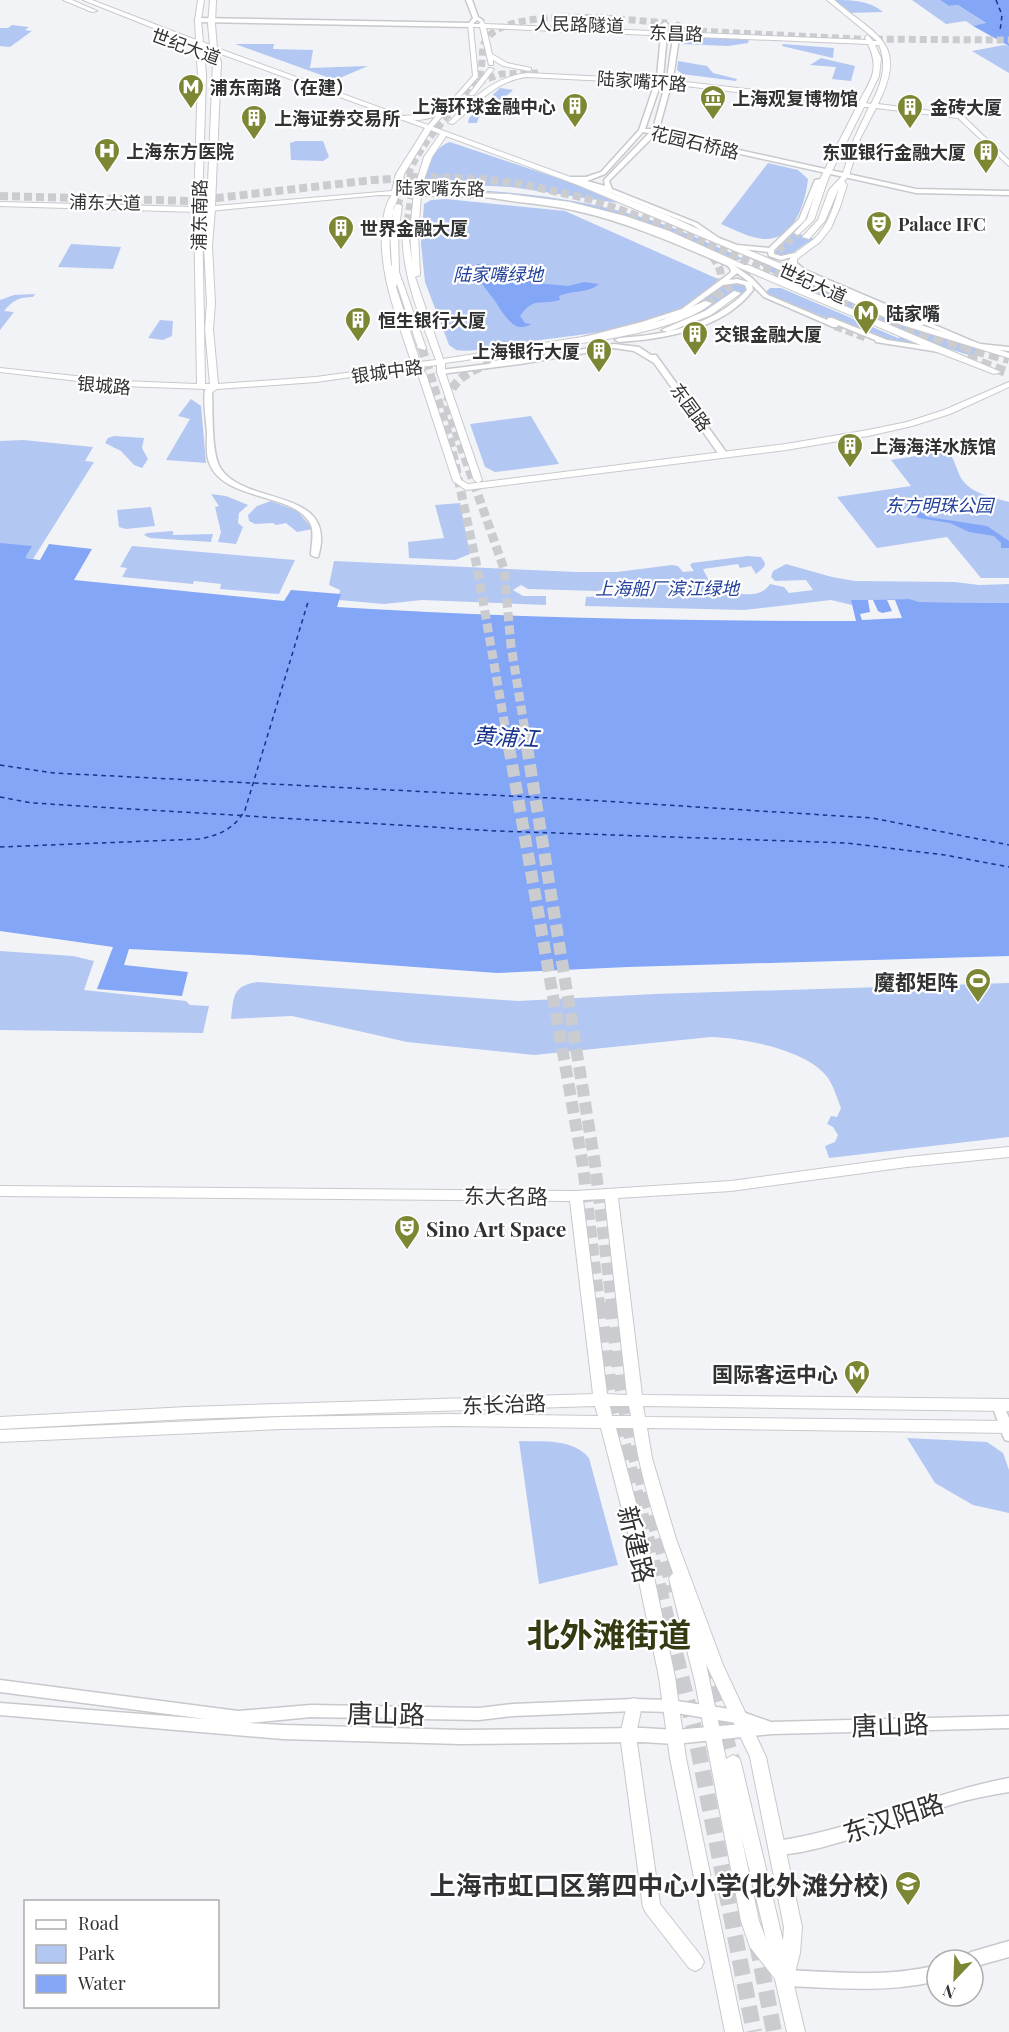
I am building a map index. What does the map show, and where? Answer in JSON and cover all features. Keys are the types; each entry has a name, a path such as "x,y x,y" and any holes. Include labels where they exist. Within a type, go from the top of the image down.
{"main road":[{"name":"世纪大道","path":"66,0 199,48 404,117 428,129"},
{"name":"世纪大道","path":"86,0 199,48"},
{"name":"浦东南路","path":"201,0 198,20 202,76 198,207 208,388"},
{"name":"浦东南路","path":"208,388 211,303 208,246 214,53 210,20 213,0"},
{"path":"801,274 793,268 794,258 816,240 830,224 857,139 887,70 880,40 830,0"},
{"name":"东昌路","path":"471,25 552,20"},
{"name":"人民路隧道","path":"508,22 651,26"},
{"path":"461,109 486,85 491,69 491,56 483,24"},
{"name":"东昌路","path":"483,24 515,27 665,28"},
{"path":"844,176 833,190 821,221 802,235 828,173 877,71 878,58 870,40 858,24"},
{"path":"471,25 477,71"},
{"name":"东昌路","path":"651,26 880,40"},
{"name":"人民路隧道","path":"515,27 651,26"},
{"name":"东昌路","path":"677,29 689,26"},
{"name":"东昌路","path":"743,29 870,40"},
{"path":"479,42 480,65 472,82 444,109 428,129 400,174 397,191 388,213 386,248 387,264 397,304 419,371 457,481 466,487 820,436 908,418 968,395 993,382 998,373 998,364 1009,357"},
{"name":"世纪大道","path":"214,53 428,129 444,132 668,219 921,324"},
{"name":"陆家嘴环路","path":"491,56 505,65 523,69 659,79 966,113 1009,154"},
{"path":"451,123 456,109 482,83 491,69"},
{"path":"538,73 659,79"},
{"name":"陆家嘴环路","path":"486,85 506,77 527,75 659,79"},
{"path":"414,288 417,268 414,232 418,189 428,157 451,123 492,86 506,77"},
{"name":"陆家嘴环路","path":"874,103 960,116 1009,164"},
{"path":"404,117 425,118 444,109"},
{"name":"陆家嘴东路","path":"211,207 418,189 535,194 603,204 668,219"},
{"name":"陆家嘴东路","path":"418,189 570,204 645,225"},
{"path":"397,191 405,202 401,238 405,274 400,282"},
{"name":"浦东大道","path":"0,199 198,207"},
{"name":"浦东大道","path":"0,204 211,207"},
{"path":"397,304 395,224 398,206"},
{"name":"世纪大道","path":"653,215 745,252 905,323 1009,357"},
{"path":"407,222 405,243 414,288 478,480"},
{"name":"世纪大道","path":"645,225 998,373 1009,382"},
{"path":"397,273 422,348"},
{"path":"493,363 616,341 682,325 708,313 737,293"},
{"name":"银城中路","path":"208,388 324,384 419,371 667,322 708,303"},
{"path":"942,351 979,358 986,354 979,346"},
{"name":"银城路","path":"0,372 124,387 208,388"},
{"path":"457,481 834,439 909,424 947,412 1009,382"},
{"path":"466,487 478,480"},
{"name":"东大名路","path":"0,1191 576,1196 731,1185 907,1162 1009,1152"},
{"name":"新建路","path":"611,1194 635,1399 645,1458 668,1539 700,1671 756,1941 785,1978"},
{"name":"新建路","path":"576,1196 601,1400 640,1548 734,2032"},
{"name":"东长治路","path":"0,1423 188,1413 635,1399 1004,1405"},
{"name":"东长治路","path":"0,1436 281,1423 606,1421 1008,1430"},
{"name":"新建路","path":"668,1539 716,1666 737,1716 758,1757 793,1927 792,1945 785,1978 796,2032"},
{"path":"634,1705 628,1736 652,1907 695,1962"},
{"path":"733,1763 785,1978"}],"street":[{"path":"469,0 476,18 483,24"},
{"path":"471,25 476,18"},
{"name":"东昌路","path":"198,20 471,25"},
{"path":"573,178 587,179 603,173 642,130 659,79 665,28"},
{"path":"609,190 606,181 654,132 669,80 677,29"},
{"name":"花园石桥路","path":"642,130 828,173 916,190 1009,191"},
{"path":"548,172 609,190 695,224 717,239 736,247 771,250 799,224 817,181 828,173"},
{"path":"480,194 554,205 620,221 730,265 750,279 762,293 835,326"},
{"path":"771,250 771,255 777,258 794,258 803,271 979,346 1009,349"},
{"path":"570,342 666,318 684,310 734,272 730,265"},
{"path":"616,341 661,338 698,327 716,317 750,290 748,284 742,282 730,281 719,285"},
{"path":"783,304 800,306 885,342"},
{"path":"657,362 653,348 654,342 661,338"},
{"path":"867,338 942,351"},
{"path":"585,345 631,344 645,350 657,362"},
{"path":"441,367 620,346 636,349 657,362"},
{"name":"东园路","path":"657,362 721,451"},
{"name":"浦东南路","path":"208,388 212,460 215,469 232,482 305,513 315,523 315,555"},
{"path":"1004,1405 1008,1430"},
{"name":"唐山路","path":"0,1686 238,1717 311,1711 479,1714 513,1710 634,1705 670,1706 737,1716 772,1728"},
{"name":"唐山路","path":"0,1709 183,1725 338,1735 539,1738 675,1737 772,1728 1009,1722"},
{"name":"东汉阳路","path":"777,1848 822,1841 970,1791 1009,1785"},
{"path":"985,1956 1009,1949"},
{"path":"785,1978 896,1979 925,1976"}],"green space":[{"path":"832,0 866,3 883,12 847,13"},
{"path":"912,0 940,0 949,6 958,5 987,24 973,26 966,21 946,24"},
{"path":"12,25 29,27 25,30 32,31 10,47 0,46 0,28 8,28"},
{"path":"688,36 749,39 748,43 728,46 681,44 681,39"},
{"path":"235,44 274,44 273,49 313,50 310,68 368,66 335,80"},
{"path":"783,44 834,48 833,58 782,46"},
{"path":"1009,46 1009,73 972,51"},
{"path":"821,58 855,66 851,81 832,79 836,67 810,65"},
{"path":"678,61 707,66 713,73 737,79 736,81 682,74 677,70"},
{"path":"500,88 513,90 487,108 477,123 468,123 469,118"},
{"path":"323,141 329,157 323,161 291,160 290,143"},
{"path":"450,142 572,183 618,203 511,187 434,183 425,180 426,169 432,158 440,148"},
{"path":"768,163 798,170 808,179 805,198 791,226 776,238 760,239 721,224"},
{"path":"441,189 475,190 543,196 610,209 675,229 743,259 737,260 640,221 583,205 514,194"},
{"name":"陆家嘴绿地","path":"446,199 565,211 718,279 705,295 685,308 631,326 482,350 456,350 449,345 425,282 421,244 424,204 431,200"},
{"path":"794,232 814,239 790,254 779,256 773,254"},
{"path":"71,244 121,247 113,269 58,267"},
{"path":"747,256 912,328 978,349 984,353 975,357 943,347 780,278"},
{"path":"733,282 749,288 743,295 732,292 704,311 662,328 613,336 691,315 712,305 700,300 721,286"},
{"path":"770,288 781,288 898,338 901,337 920,345 871,336 767,294"},
{"path":"35,294 33,297 17,300 7,307 4,311 14,312 0,330 0,300 14,295"},
{"path":"160,320 173,321 172,336 163,340 148,338"},
{"path":"191,399 201,406 206,463 166,460 190,419 178,416"},
{"path":"531,416 559,464 495,472 485,467 470,424"},
{"path":"114,436 144,438 142,448 148,459 142,468 134,465 121,451 105,443 108,438"},
{"path":"23,440 93,447 85,461 94,462 33,559 0,556 0,441"},
{"name":"东方明珠公园","path":"940,452 951,455 961,478 970,488 1009,502 1009,578 981,578 947,537 877,548 837,497 911,486 891,460"},
{"path":"211,494 226,496 248,505 239,513 238,523 243,527 236,544 218,542 221,532 215,507 219,506"},
{"path":"271,501 297,511 313,529 297,532 286,523 255,524 249,521 248,515 257,506"},
{"path":"460,503 470,554 455,560 409,558 408,542 444,538 435,505"},
{"path":"151,507 155,526 126,529 119,527 117,510"},
{"path":"173,531 173,535 213,534 211,542 150,538 144,535"},
{"path":"132,546 295,560 279,594 220,589 221,584 194,581 193,584 122,577 127,568 120,567"},
{"name":"上海船厂滨江绿地","path":"748,556 761,557 765,563 764,567 756,574 751,566 740,568 738,564 703,569 709,581 706,582 708,586 741,594 758,593 770,584 784,587 789,593 813,590 806,580 775,581 771,577 773,571 786,564 855,581 1009,584 1009,603 919,602 910,599 852,600 852,605 831,600 744,610 585,606 586,597 618,595 615,588 596,591 528,589 521,585 513,590 523,596 546,596 546,605 422,600 384,604 339,600 340,590 329,585 334,561 577,572 617,572 672,565 678,566 683,572 694,571 690,565 692,563"},
{"path":"0,951 73,956 94,961 84,990 186,1001 190,1005 209,1006 203,1033 0,1030"},
{"path":"258,982 518,1001 655,994 1009,983 1009,1137 829,1158 825,1146 835,1142 838,1135 833,1127 827,1124 831,1116 837,1117 841,1108 832,1085 819,1068 774,1047 711,1037 534,1055 407,1042 292,1016 231,1019 236,993 243,986"},
{"path":"907,1438 987,1442 1003,1453 1009,1470 1009,1513 973,1505 935,1483"},
{"path":"519,1441 566,1444 589,1458 618,1565 539,1584"}],"water":[{"path":"940,0 1009,0 1009,46 973,26 986,23 958,5 949,6"},
{"path":"477,264 491,265 510,272 505,275 506,278 521,282 520,275 529,273 532,275 532,282 536,283 568,286 584,282 599,284 590,289 559,296 560,300 529,306 520,316 525,323 531,324 519,327 510,322 482,284"},
{"path":"919,510 928,517 987,526 1009,541 1009,548 1001,548 1001,543 994,536 969,532 950,523 918,518 915,514"},
{"name":"黄浦江","path":"0,543 32,546 25,558 40,560 49,544 92,549 74,580 284,601 291,590 341,594 337,607 596,618 856,621 851,600 910,599 919,602 1009,603 1009,956 497,973 252,955 129,949 124,965 188,972 182,996 97,989 113,947 0,931"}],"pier":[{"path":"868,600 873,600 878,611 882,613 892,611 887,600 895,600 902,618 862,620 860,614 870,612"}],"ferry route":[{"path":"996,0 1002,15 1000,31"},
{"path":"253,783 308,602"},
{"path":"0,765 53,773 253,783"},
{"path":"242,816 253,783"},
{"path":"253,783 570,799 872,818 1009,845"},
{"path":"0,797 32,803 242,816"},
{"path":"0,847 199,839 220,833 242,816"},
{"path":"242,816 497,831 847,843 945,855 1009,867"}],"tunnel":[{"path":"398,206 403,187 418,155 427,141 478,81 485,42 502,27 522,21 573,17 667,23"},
{"path":"656,29 858,39 1009,40"},
{"path":"478,82 501,74 538,73"},
{"path":"407,221 415,173"},
{"path":"0,196 191,201 373,180 430,177 481,179 522,184 589,199 661,224 895,324"},
{"path":"708,303 773,256 798,233"},
{"path":"703,249 715,260 720,272 720,285 713,299"},
{"path":"891,323 974,350"},
{"path":"921,324 974,350 1009,359"},
{"path":"835,326 867,338"},
{"path":"422,348 450,440 477,567 509,749"},
{"path":"967,358 1009,373"},
{"path":"493,363 462,377 452,389 447,406 504,569 511,646 528,749"},
{"path":"509,747 583,1166 599,1304"},
{"path":"527,747 595,1164 612,1304"},
{"path":"599,1303 609,1389 694,1728 754,2032"},
{"path":"612,1303 622,1386 634,1450 675,1591"},
{"path":"704,1664 733,1763"},
{"path":"757,1944 774,2032"}],"place":[{"name":"浦东南路（在建）","path":"191,110"},
{"name":"上海观复博物馆","path":"713,121"},
{"name":"上海环球金融中心","path":"575,129"},
{"name":"金砖大厦","path":"910,130"},
{"name":"上海证券交易所","path":"254,141"},
{"name":"上海东方医院","path":"107,174"},
{"name":"东亚银行金融大厦","path":"986,175"},
{"name":"Palace IFC","path":"879,247"},
{"name":"世界金融大厦","path":"341,251"},
{"name":"陆家嘴","path":"866,336"},
{"name":"恒生银行大厦","path":"358,343"},
{"name":"交银金融大厦","path":"695,357"},
{"name":"上海银行大厦","path":"599,374"},
{"name":"上海海洋水族馆","path":"850,469"},
{"name":"魔都矩阵","path":"978,1004"},
{"name":"Sino Art Space","path":"407,1251"},
{"name":"国际客运中心","path":"857,1396"},
{"name":"上海市虹口区第四中心小学(北外滩分校)","path":"908,1907"}],"district":[{"name":"北外滩街道","path":"609,1633"}]}
